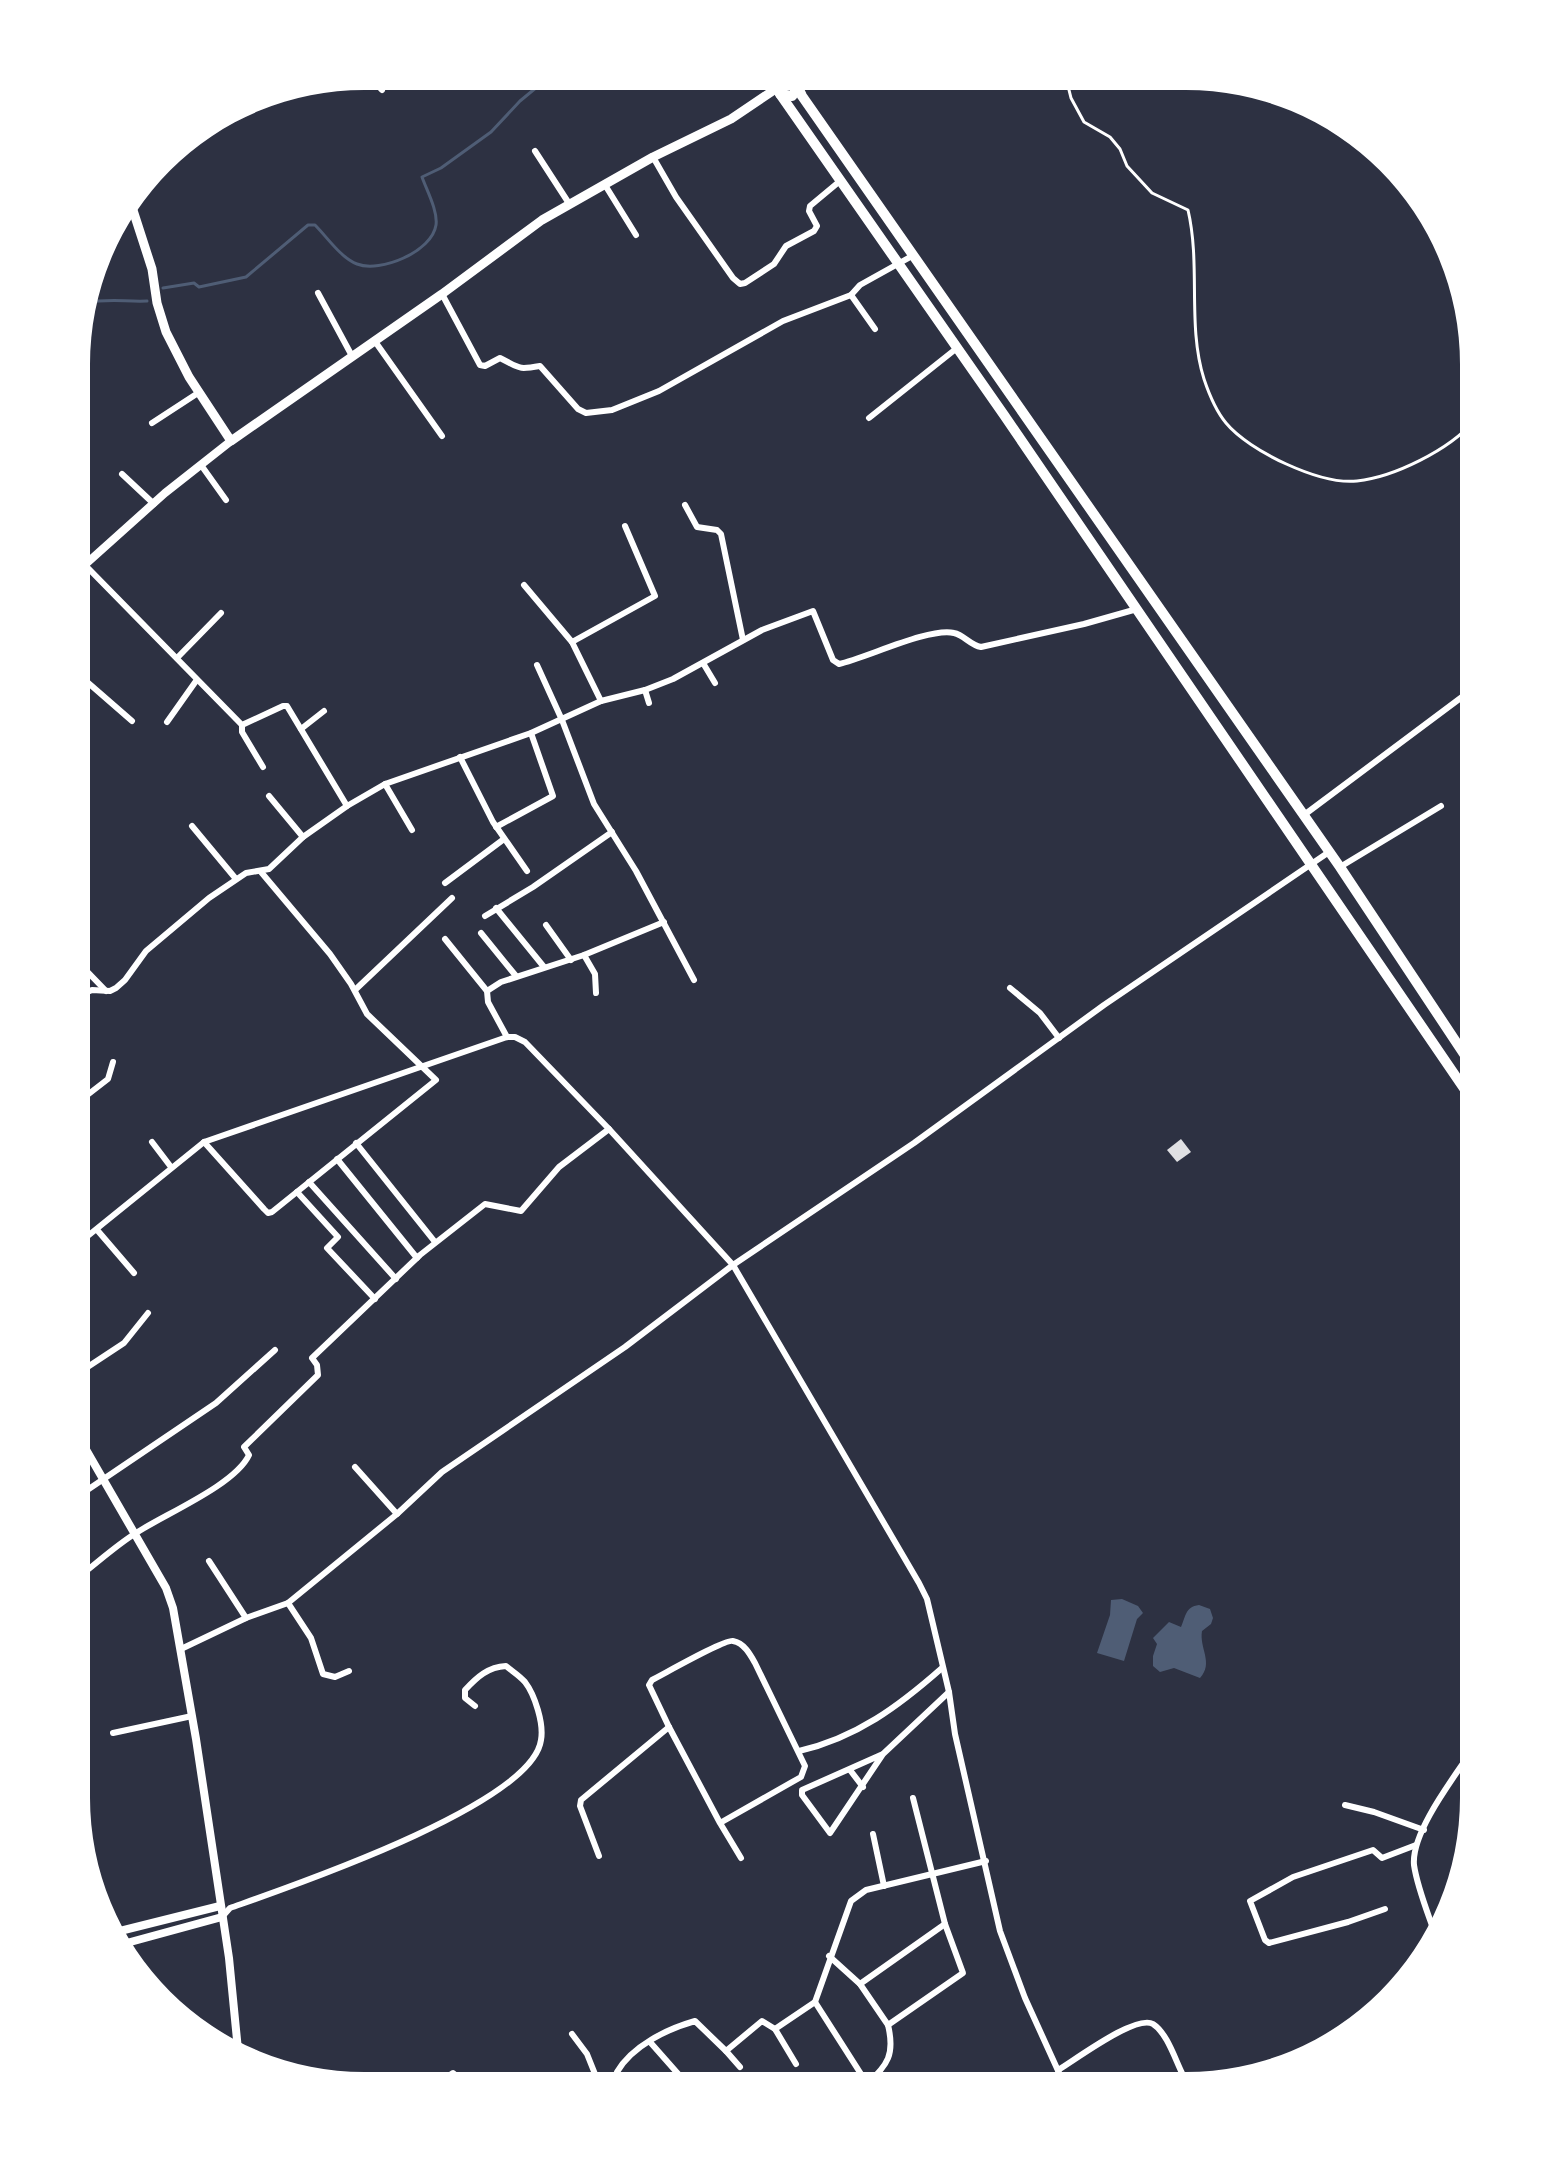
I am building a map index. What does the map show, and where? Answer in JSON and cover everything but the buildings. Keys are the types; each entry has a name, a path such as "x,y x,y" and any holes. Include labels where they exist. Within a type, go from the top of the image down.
{"main road":[{"path":"133,217 152,269 161,319 198,393 231,441 542,220 653,157 731,119 771,90"},
{"path":"785,90 840,181 1004,415 1460,1082"},
{"path":"802,90 1340,867 1460,1048"},
{"path":"1004,415 1020,405"},
{"path":"1108,568 1126,559"},
{"path":"1222,733 1238,723"},
{"path":"1423,1028 1439,1019"}],"street":[{"path":"535,151 570,205"},
{"path":"653,157 681,204 740,284 774,264 786,246 814,231 817,226 809,211 810,206 840,181"},
{"path":"605,185 636,235"},
{"path":"442,294 480,365 485,366 500,358 518,369 540,366 573,406 586,413 594,413 641,400 783,321 851,295 860,285 914,255"},
{"path":"318,293 352,356"},
{"path":"851,295 875,329"},
{"path":"374,340 442,436"},
{"path":"869,418 957,348"},
{"path":"152,423 198,393"},
{"path":"90,560 231,441"},
{"path":"201,465 226,500"},
{"path":"122,474 154,504"},
{"path":"685,505 697,527 717,530 721,534 743,640"},
{"path":"572,642 655,596 625,526"},
{"path":"90,576 177,658 242,725 243,735 263,767"},
{"path":"524,585 572,642 601,701"},
{"path":"90,991 116,988 146,951 206,900 246,873 269,869 303,837 385,784 531,733 601,701 673,679 743,640 813,611 833,660 839,664 916,638 956,633 981,647 1137,609"},
{"path":"177,658 221,613"},
{"path":"703,663 715,683"},
{"path":"537,665 594,804 664,922 694,980"},
{"path":"167,722 196,681"},
{"path":"90,684 132,721"},
{"path":"645,690 649,703"},
{"path":"1304,815 1460,699"},
{"path":"242,725 285,705 347,806"},
{"path":"301,729 324,711"},
{"path":"496,827 553,796 531,733"},
{"path":"460,757 496,827 527,871"},
{"path":"385,784 412,830"},
{"path":"269,796 303,837"},
{"path":"1340,867 1441,806"},
{"path":"192,826 236,879"},
{"path":"485,916 612,832"},
{"path":"445,883 504,839"},
{"path":"181,1649 246,1618 288,1603 397,1514 442,1472 625,1347 733,1265 914,1143 1059,1038 1329,852"},
{"path":"204,1142 268,1213 436,1080 367,1014 330,954 261,872"},
{"path":"355,990 452,898"},
{"path":"496,908 544,967"},
{"path":"487,991 516,976 571,960 664,922"},
{"path":"546,925 571,960"},
{"path":"481,933 516,976"},
{"path":"445,939 487,991 488,1002 507,1037"},
{"path":"584,955 595,974 596,993"},
{"path":"90,974 106,991"},
{"path":"1010,988 1040,1013 1059,1038"},
{"path":"90,1236 204,1142 507,1037 525,1042 733,1265 919,1583 927,1599 949,1692 955,1734 1000,1931 1025,1998 1058,2070 1142,2021 1159,2030 1181,2072"},
{"path":"90,1093 108,1079 113,1062"},
{"path":"90,1568 134,1534 214,1488 245,1465 249,1455 244,1447 318,1375 312,1358 435,1242 485,1204 512,1211 526,1207 559,1167 609,1129"},
{"path":"152,1142 171,1167"},
{"path":"356,1143 435,1242"},
{"path":"337,1159 417,1258"},
{"path":"309,1182 396,1279"},
{"path":"297,1192 338,1237 327,1248 375,1299"},
{"path":"98,1231 134,1273"},
{"path":"90,1365 124,1343 148,1313"},
{"path":"90,1489 216,1403 275,1350"},
{"path":"90,1455 166,1588 181,1649 225,1907 222,1917 237,2040"},
{"path":"355,1467 397,1514"},
{"path":"209,1561 246,1618"},
{"path":"288,1603 311,1638 323,1674 335,1677 349,1671"},
{"path":"720,1823 801,1777 805,1766 755,1663 746,1649 733,1641 727,1641 650,1682 650,1689 720,1823 741,1858"},
{"path":"124,1930 225,1907 378,1854 513,1781 536,1754 542,1740 538,1711 525,1683 506,1666 493,1667 465,1690 465,1698 475,1706"},
{"path":"799,1751 844,1737 877,1719 906,1700 942,1668"},
{"path":"883,1754 802,1790 802,1795 830,1833 883,1754 949,1692"},
{"path":"113,1733 192,1716"},
{"path":"599,1856 581,1810 581,1800 669,1727"},
{"path":"850,1770 863,1787"},
{"path":"1431,1921 1414,1865 1416,1845 1459,1772"},
{"path":"888,2025 963,1973 945,1924 913,1798"},
{"path":"1345,1805 1424,1830"},
{"path":"873,1834 884,1886"},
{"path":"1385,1909 1269,1943 1265,1940 1250,1901 1293,1877 1373,1850 1382,1858 1416,1845"},
{"path":"775,2029 815,2002 829,1956 853,1897 866,1890 986,1861"},
{"path":"131,1942 222,1917"},
{"path":"860,1984 945,1924"},
{"path":"829,1956 860,1984 888,2025 891,2037 889,2059 878,2072"},
{"path":"815,2002 860,2072"},
{"path":"617,2072 630,2053 695,2021 740,2067"},
{"path":"726,2051 762,2021 775,2029 796,2064"},
{"path":"572,2034 587,2054 594,2072"},
{"path":"650,2042 676,2072"}],"lane":[{"path":"1069,90 1084,122 1110,137 1120,149 1127,166 1152,193 1188,210 1193,237 1196,346 1212,400 1233,429 1259,449 1288,464 1341,481 1358,481 1410,466 1441,449 1460,433"}],"water":[{"path":"1122,1599 1138,1606 1143,1613 1137,1619 1124,1661 1097,1653 1110,1615 1111,1600"},
{"path":"1199,1605 1210,1609 1213,1618 1202,1631 1206,1661 1204,1672 1200,1678 1174,1668 1160,1672 1153,1666 1157,1644 1153,1638 1169,1622 1181,1627 1188,1610"}],"waterway":[{"path":"163,288 194,283 199,287 246,277 308,225 315,225 340,252 357,264 378,266 404,258 425,244 436,225 434,207 422,177 441,168 491,132 533,90"},
{"path":"98,302 147,301"}]}
